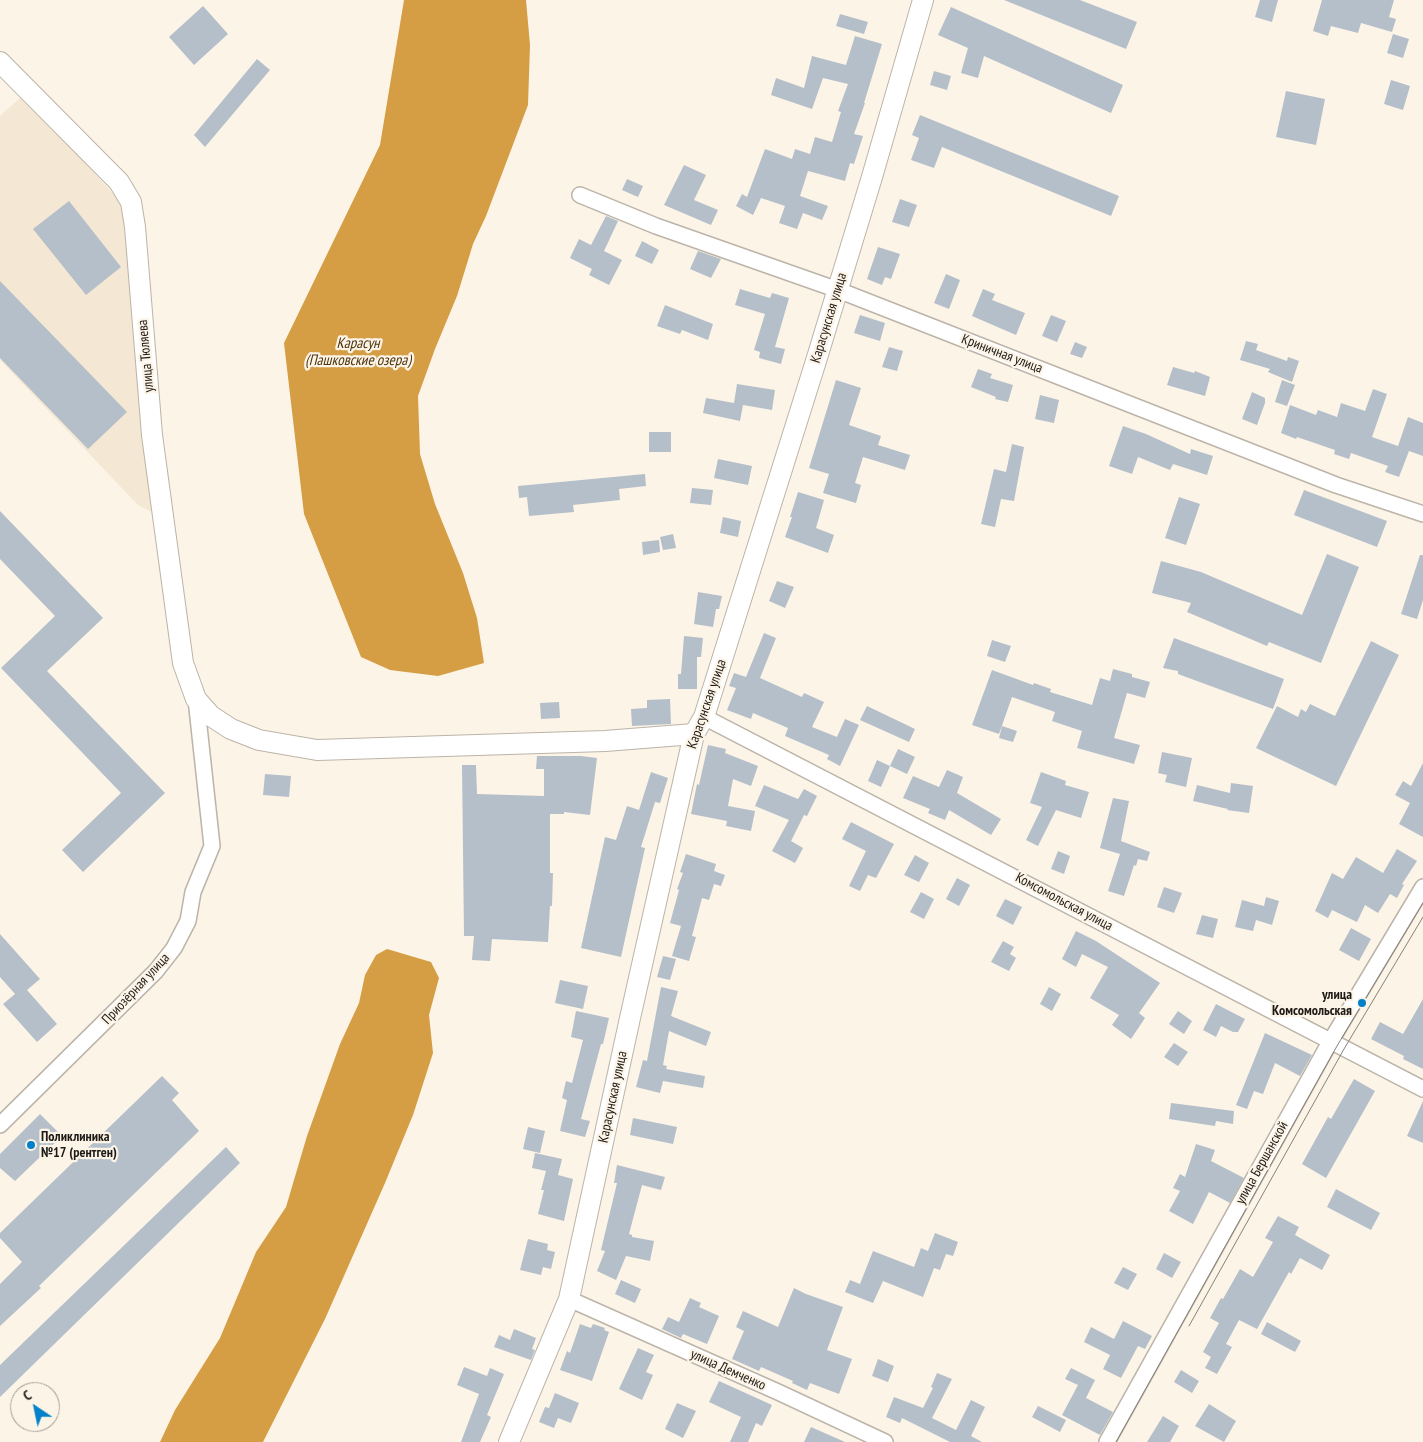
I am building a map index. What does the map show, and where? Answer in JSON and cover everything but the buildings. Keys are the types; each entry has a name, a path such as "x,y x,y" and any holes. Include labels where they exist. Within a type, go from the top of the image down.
{"street":[{"name":"Карасунская улица","path":"509,1442 569,1299 694,734 704,717 838,290 897,95 923,0"},
{"name":"улица Тюляева","path":"0,62 119,182 131,202 135,226 152,435 183,663 196,699"},
{"name":"Криничная улица","path":"580,195 656,226 838,290 1336,484 1423,514"},
{"path":"196,699 211,716 240,733 259,740 316,750 605,741 694,734"},
{"name":"Приозёрная улица","path":"0,1125 156,971 174,948 188,921 193,892 212,846 196,699"},
{"name":"Комсомольская улица","path":"704,717 1423,1089"},
{"name":"улица Бершанской","path":"1107,1442 1330,1042 1423,887"},
{"name":"улица Демченко","path":"569,1299 885,1442"}],"shaded area":[{"path":"23,95 117,198 127,223 152,512 138,505 0,360 0,116"}],"water":[{"name":"Карасун (Пашковские озера)","path":"404,0 526,0 530,45 528,105 486,216 473,244 457,296 418,396 420,454 435,504 463,573 477,618 484,663 438,676 390,670 361,657 304,514 284,343 380,145"},
{"path":"387,949 431,962 439,978 429,1015 433,1053 413,1115 325,1319 263,1442 160,1442 175,1410 220,1338 256,1252 286,1207 307,1136 340,1044 359,1003 365,975 376,955"}],"tram line":[{"path":"1116,1442 1337,1046 1423,903"},
{"path":"1189,1326 1344,1049 1423,917"}],"place":[{"name":"улица Комсомольская","path":"1362,1003"},
{"name":"Поликлиника №17 (рентген)","path":"31,1145"}]}
